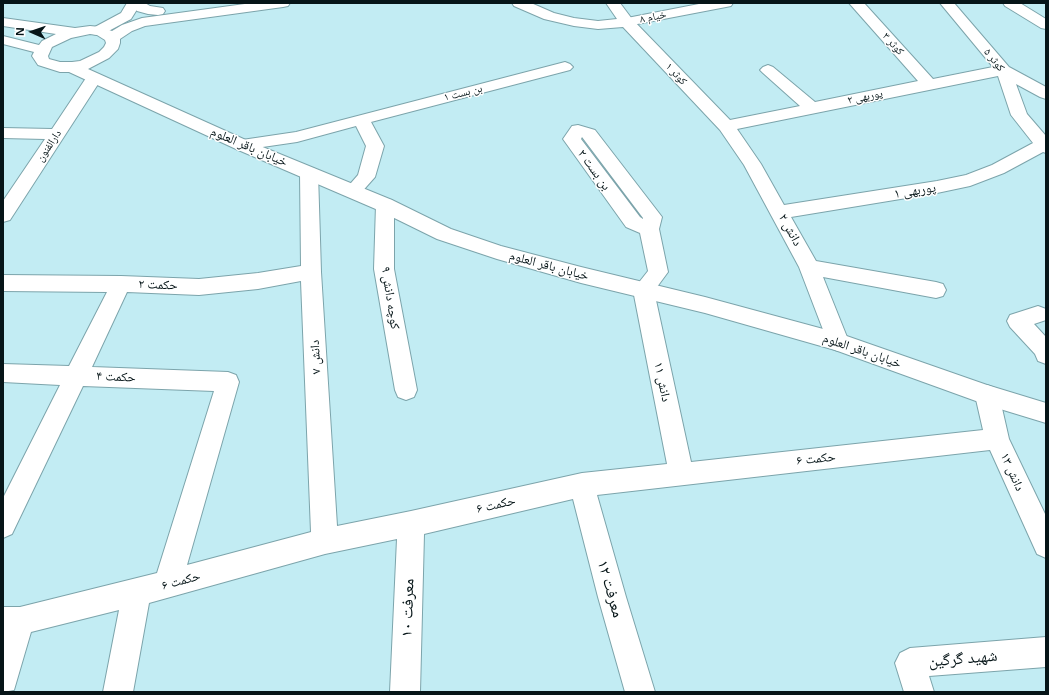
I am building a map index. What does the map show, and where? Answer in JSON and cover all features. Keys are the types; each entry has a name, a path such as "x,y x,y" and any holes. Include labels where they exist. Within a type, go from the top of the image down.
{"street":[{"path":"126,16 134,3"},
{"path":"137,3 142,8 158,11"},
{"path":"98,31 126,16 219,3"},
{"path":"112,38 126,28 142,22 283,3"},
{"name":"خیام ۸","path":"519,3 549,16 574,22 598,24 627,22 726,3"},
{"name":"کوثر ۱","path":"613,3 627,22 726,126"},
{"name":"کوثر ۳","path":"856,3 929,84"},
{"name":"کوثر ۵","path":"947,3 1004,70 1019,115 1044,146"},
{"path":"1010,3 1046,25"},
{"path":"3,22 72,32"},
{"path":"90,30 98,31 107,34 112,38 113,43 104,55 84,65 72,67 55,66 43,62 40,56 42,50 47,44 56,38 72,32 90,30"},
{"path":"3,40 42,50"},
{"name":"خیابان باقر العلوم","path":"72,67 242,145 353,191 444,234 498,252 581,275 705,305 838,342 987,395 1046,412"},
{"name":"بن بست ۱","path":"242,145 297,137 361,119 565,67"},
{"path":"768,70 812,108"},
{"path":"1004,70 1046,94"},
{"name":"پوربهی ۲","path":"726,126 1004,70"},
{"name":"دارالفنون","path":"3,215 94,78"},
{"path":"353,191 366,177 375,146 361,119"},
{"name":"دانش ۲","path":"726,126 752,164 809,266 838,342"},
{"name":"بن بست ۲","path":"643,290 658,272 649,228 654,217 589,134 578,130 572,139 633,222 649,228"},
{"path":"3,133 57,134"},
{"name":"پوربهی ۱","path":"779,212 937,187 970,180 998,169 1044,146"},
{"name":"دانش ۷","path":"309,173 312,272 325,541"},
{"name":"کوچه دانش ۹","path":"384,205 384,269 406,390"},
{"path":"809,266 936,290"},
{"name":"حکمت ۲","path":"3,284 200,286 258,281 312,272"},
{"path":"3,525 121,284"},
{"name":"دانش ۱۱","path":"643,290 680,474"},
{"path":"1038,314 1018,321 1045,350 1046,355"},
{"name":"حکمت ۴","path":"3,373 228,382 167,585"},
{"name":"دانش ۱۳","path":"987,395 998,439 1046,545"},
{"name":"حکمت ۶","path":"11,621 167,585 325,541 411,524 582,485 998,439"},
{"name":"معرفت ۱۲","path":"582,485 612,597 640,692"},
{"name":"معرفت ۱۰","path":"405,692 411,524"},
{"path":"118,692 137,592"},
{"path":"3,679 11,621"},
{"name":"شهید گرگین","path":"919,692 910,663 1046,652"}]}
